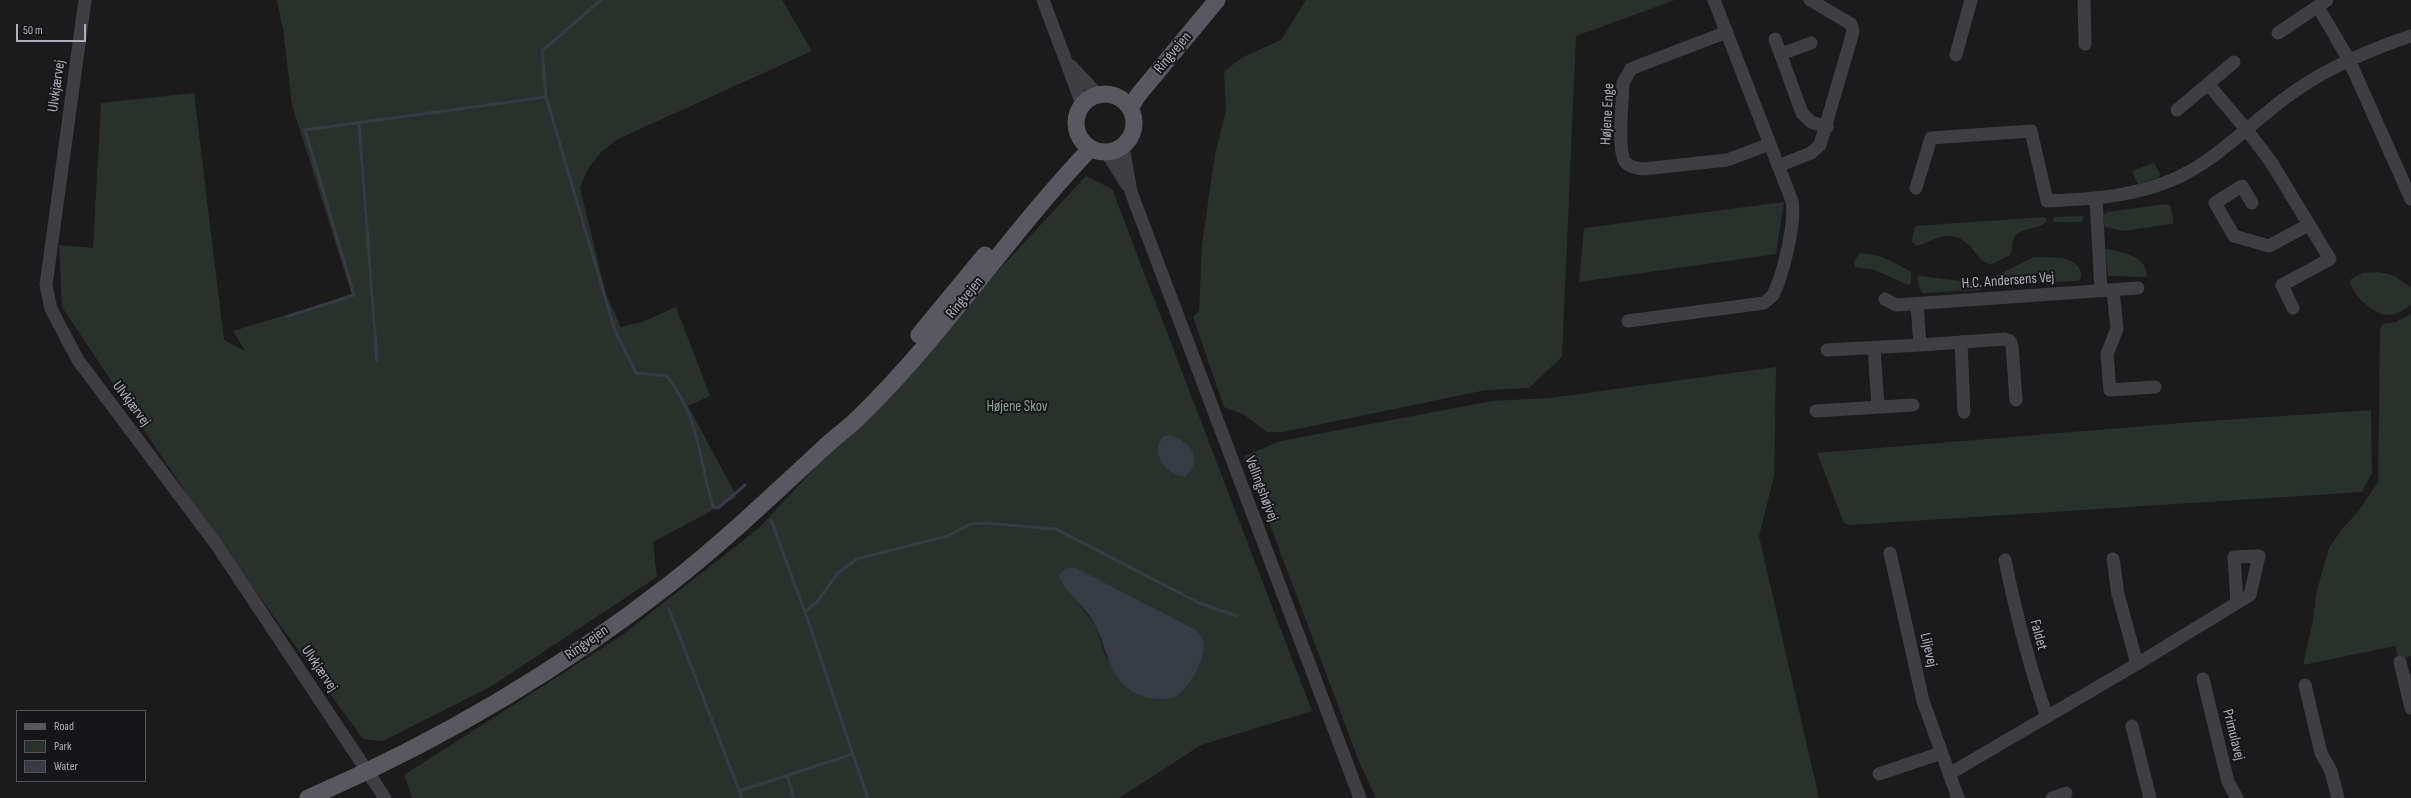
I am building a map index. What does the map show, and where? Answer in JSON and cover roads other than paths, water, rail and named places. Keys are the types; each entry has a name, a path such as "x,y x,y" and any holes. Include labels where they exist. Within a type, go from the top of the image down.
{"main road":[{"name":"Ringvejen","path":"1117,97 1131,87 1158,58 1205,0"},
{"name":"Ringvejen","path":"1130,108 1139,94 1217,0"},
{"path":"1098,94 1117,97 1130,108 1134,120 1133,132 1123,147 1107,153 1086,145 1075,123 1082,104 1098,94"},
{"name":"Ringvejen","path":"308,798 369,772 494,704 588,644 671,583 751,516 832,440 857,419 959,307 1086,145"}],"street":[{"name":"Ulvkjærvej","path":"85,0 46,285 51,309 78,360 216,544 385,798"},
{"path":"1043,0 1082,104"},
{"path":"1628,321 1754,306 1764,303 1772,296 1794,224 1794,213 1778,166 1714,0"},
{"path":"1778,166 1812,153 1820,146 1827,127 1853,31 1850,24 1843,18 1810,0"},
{"path":"1956,55 1971,0"},
{"path":"2084,0 2085,44"},
{"path":"2278,33 2322,3 2411,199"},
{"name":"Højene Enge","path":"1727,32 1638,66 1626,74 1624,83 1621,141 1625,162 1631,167 1643,169 1727,160 1770,144"},
{"path":"1916,188 1931,138 2031,131 2047,201 2096,199 2139,192 2173,180 2200,164 2315,78 2349,60 2411,36"},
{"path":"1775,39 1802,114 1807,120 1827,127"},
{"path":"1781,54 1811,43"},
{"path":"1067,62 1098,94"},
{"path":"2177,110 2234,62"},
{"path":"2208,84 2246,129 2270,162 2330,259 2282,285 2294,308"},
{"name":"Vellingshøjvej","path":"1123,147 1131,192 1360,798"},
{"name":"Vellingshøjvej","path":"1107,153 1131,192"},
{"path":"2252,203 2242,186 2215,203 2234,236 2268,246 2308,225"},
{"path":"2096,199 2107,290 2117,329 2107,354 2110,390 2154,387"},
{"name":"H.C. Andersens Vej","path":"1885,299 1896,305 2138,288"},
{"path":"1917,304 1920,345"},
{"path":"1827,350 2005,339 2010,341 2012,346 2016,400"},
{"path":"1961,342 1964,412"},
{"path":"1874,347 1878,407"},
{"path":"1816,411 1913,404"},
{"name":"Liljevej","path":"1890,553 1923,701 1958,798"},
{"path":"2113,559 2118,594 2137,664"},
{"name":"Faldet","path":"2005,560 2020,630 2047,717"},
{"path":"1949,774 2137,664 2237,603"},
{"path":"2400,662 2411,708"},
{"name":"Primulavej","path":"2203,679 2228,782 2237,798"},
{"path":"2305,685 2321,753 2331,771 2338,798"},
{"path":"2132,726 2150,798"},
{"path":"1879,774 1941,753"},
{"path":"2052,798 2066,793"}],"water":[{"path":"1170,435 1184,442 1192,452 1194,464 1185,477 1171,472 1162,463 1159,457 1159,444 1162,437"},
{"path":"1068,568 1076,568 1196,630 1202,637 1204,646 1201,660 1190,682 1180,693 1174,697 1157,699 1134,693 1123,684 1112,669 1100,635 1093,621 1069,593 1061,581 1059,575 1062,571"}],"waterway":[{"path":"601,0 542,51 546,97 615,331 636,373 667,376 678,392 693,424 713,507 718,508 745,485"},
{"path":"286,317 354,295 305,130 546,97"},
{"path":"359,123 377,361"},
{"path":"739,791 853,754 805,612 771,520"},
{"path":"805,612 817,602 838,573 857,559 947,536 971,524 984,523 1056,529 1199,603 1237,616"},
{"path":"669,609 742,798"},
{"path":"853,754 868,798"},
{"path":"787,776 794,798"}],"park label":[{"name":"Højene Skov","path":"1017,407"}]}
